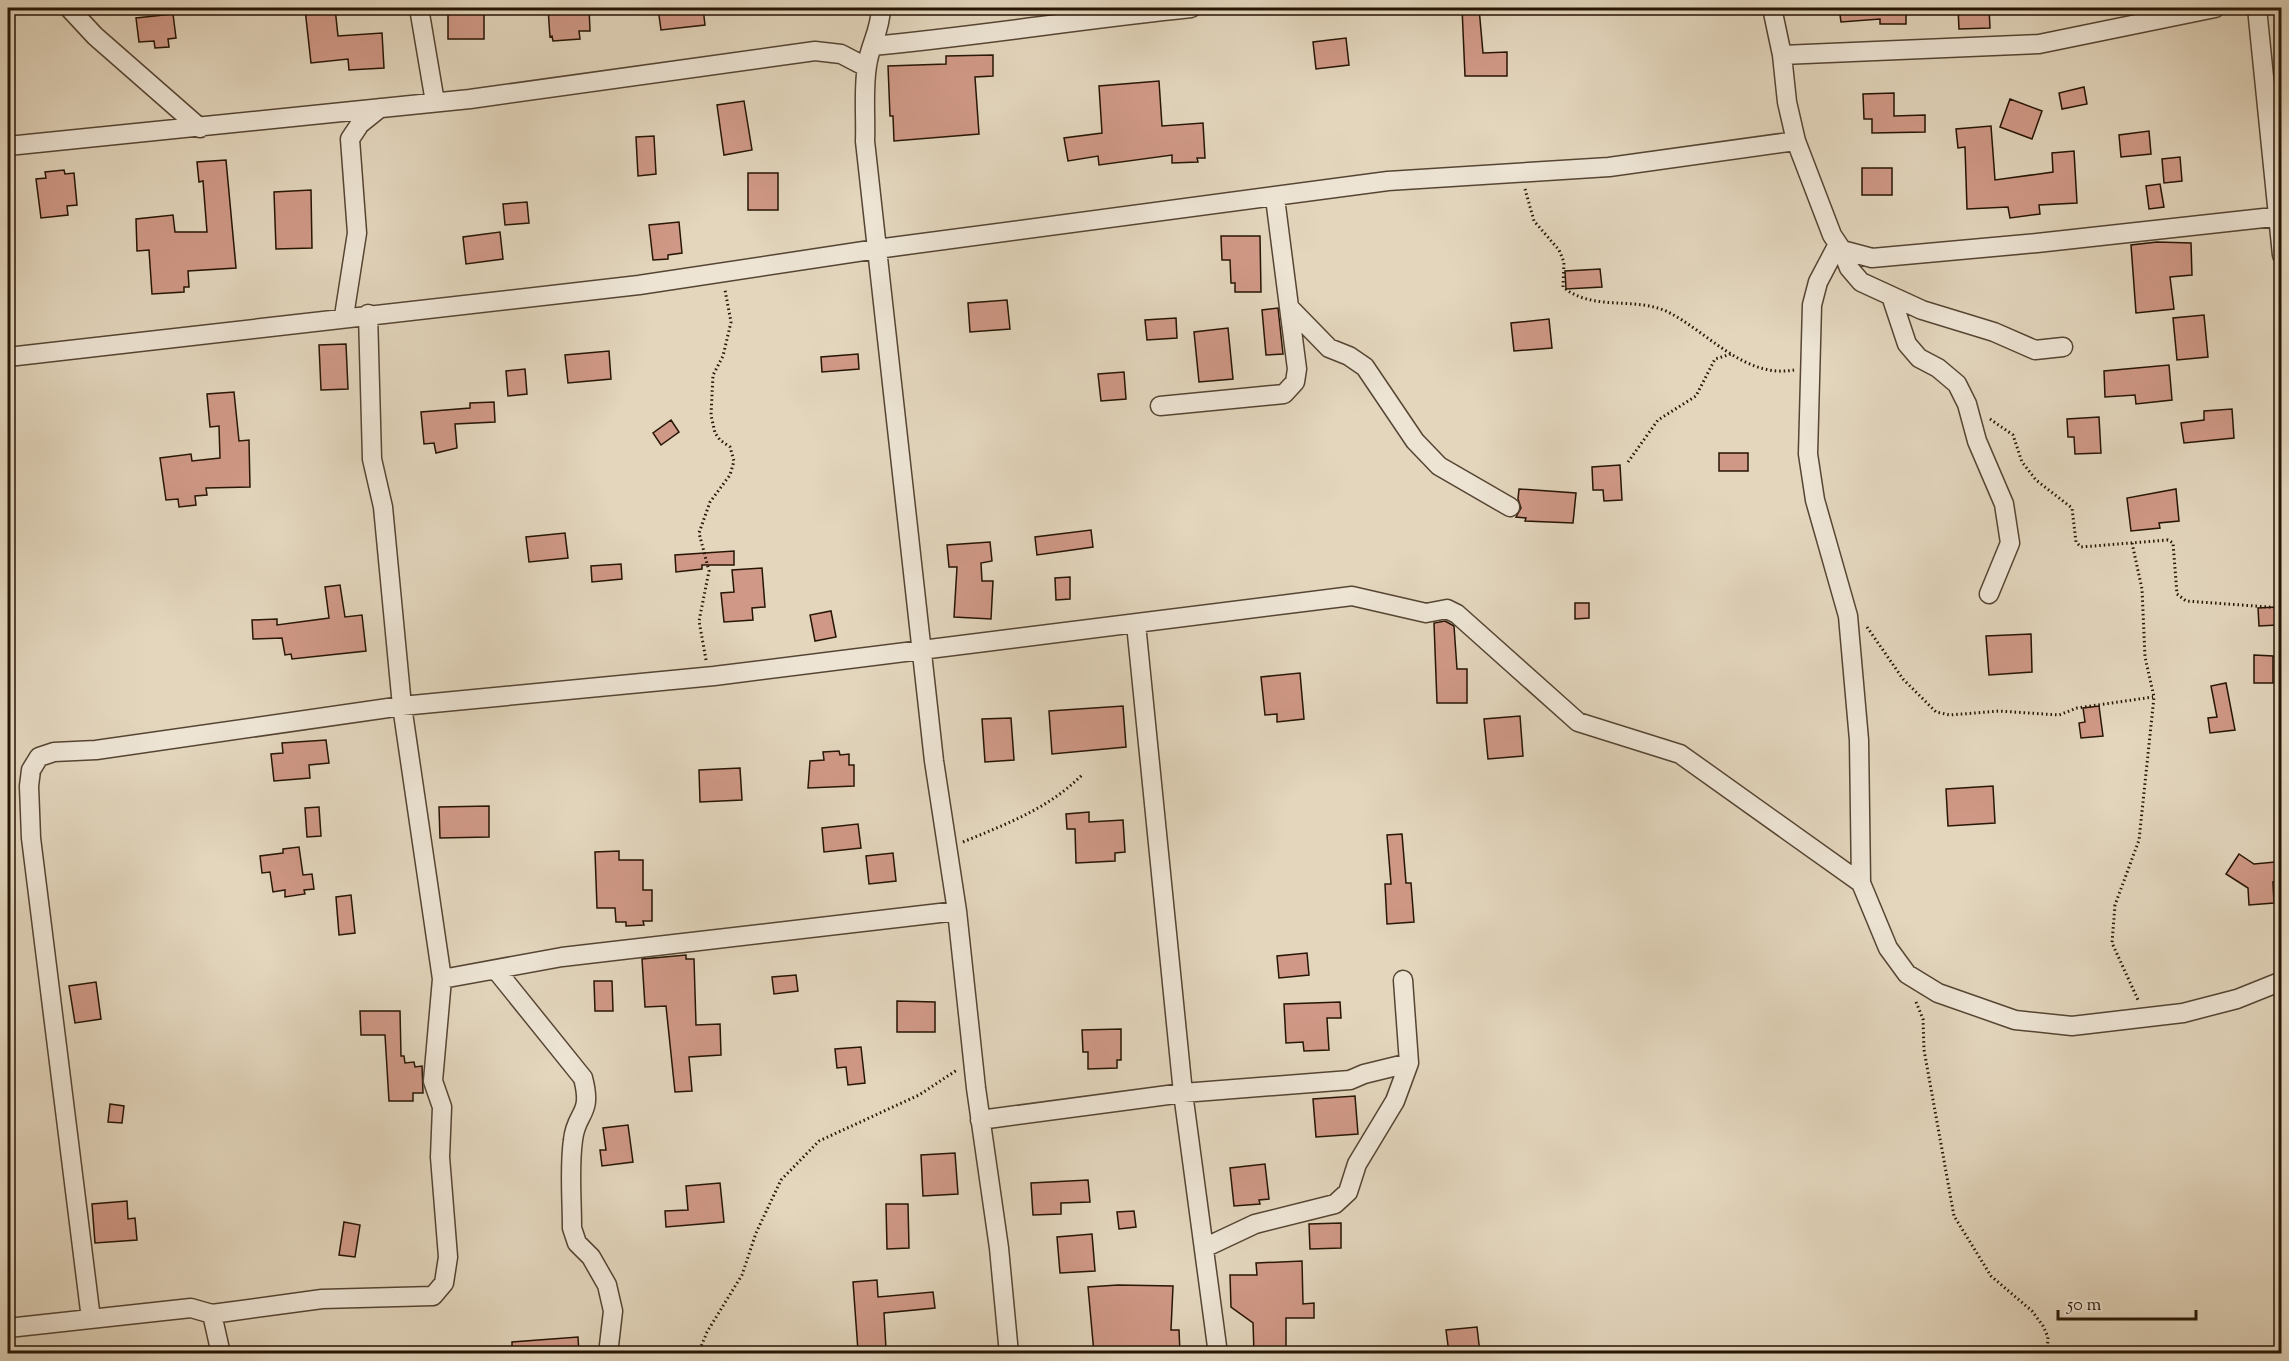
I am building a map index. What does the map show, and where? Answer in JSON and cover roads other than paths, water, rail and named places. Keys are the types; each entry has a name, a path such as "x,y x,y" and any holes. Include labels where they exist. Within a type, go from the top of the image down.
{"street":[{"path":"69,8 95,36 200,128"},
{"path":"419,8 435,102"},
{"path":"881,8 880,28 866,67 866,141 934,761 957,911 980,1120 999,1248 1009,1353"},
{"path":"872,46 984,35 1100,17 1191,8"},
{"path":"1772,8 1782,55 1787,102 1796,141 1832,235 1849,268 1861,282 1922,310 1994,332 2036,350 2063,347"},
{"path":"1782,55 2039,44 2216,8"},
{"path":"2257,8 2282,255"},
{"path":"8,146 435,102 815,51 842,54 866,67"},
{"path":"344,316 357,232 350,139 360,124 382,107"},
{"path":"8,357 344,316 639,285 877,249 1275,198 1388,181 1609,167 1796,141"},
{"path":"1160,406 1284,393 1295,382 1297,369 1275,198"},
{"path":"1840,247 1872,258 2279,217"},
{"path":"1840,247 1818,282 1812,305 1808,454 1815,500 1848,616 1859,740 1861,883 1888,948 1906,974 1938,993 2015,1020 2072,1026 2146,1018 2210,1007 2282,981"},
{"path":"1891,296 1906,344 1919,358 1938,368 1957,384 1967,404 1977,441 2004,504 2010,543 1989,594"},
{"path":"1289,307 1329,348 1349,356 1365,367 1416,441 1439,466 1510,507"},
{"path":"8,1328 191,1308 212,1314 322,1299 432,1296 444,1283 448,1257 440,1157 442,1107 434,1081 442,979 402,706 383,507 372,459 368,314"},
{"path":"91,1319 31,838 31,770 39,757 54,752 96,750 402,706 709,676 1352,596 1426,613 1447,609 1456,614 1578,722 1680,754 1861,883"},
{"path":"1136,624 1183,1093 1218,1353"},
{"path":"442,979 562,957 957,911"},
{"path":"496,970 583,1078 587,1094 586,1110 573,1137 572,1228 577,1243 591,1257 607,1285 612,1311 608,1353"},
{"path":"1204,1248 1255,1224 1335,1204 1348,1192 1357,1164 1395,1101 1409,1063 1403,980"},
{"path":"980,1120 1183,1093 1350,1080 1375,1070 1409,1063"},
{"path":"212,1314 221,1353"}]}
